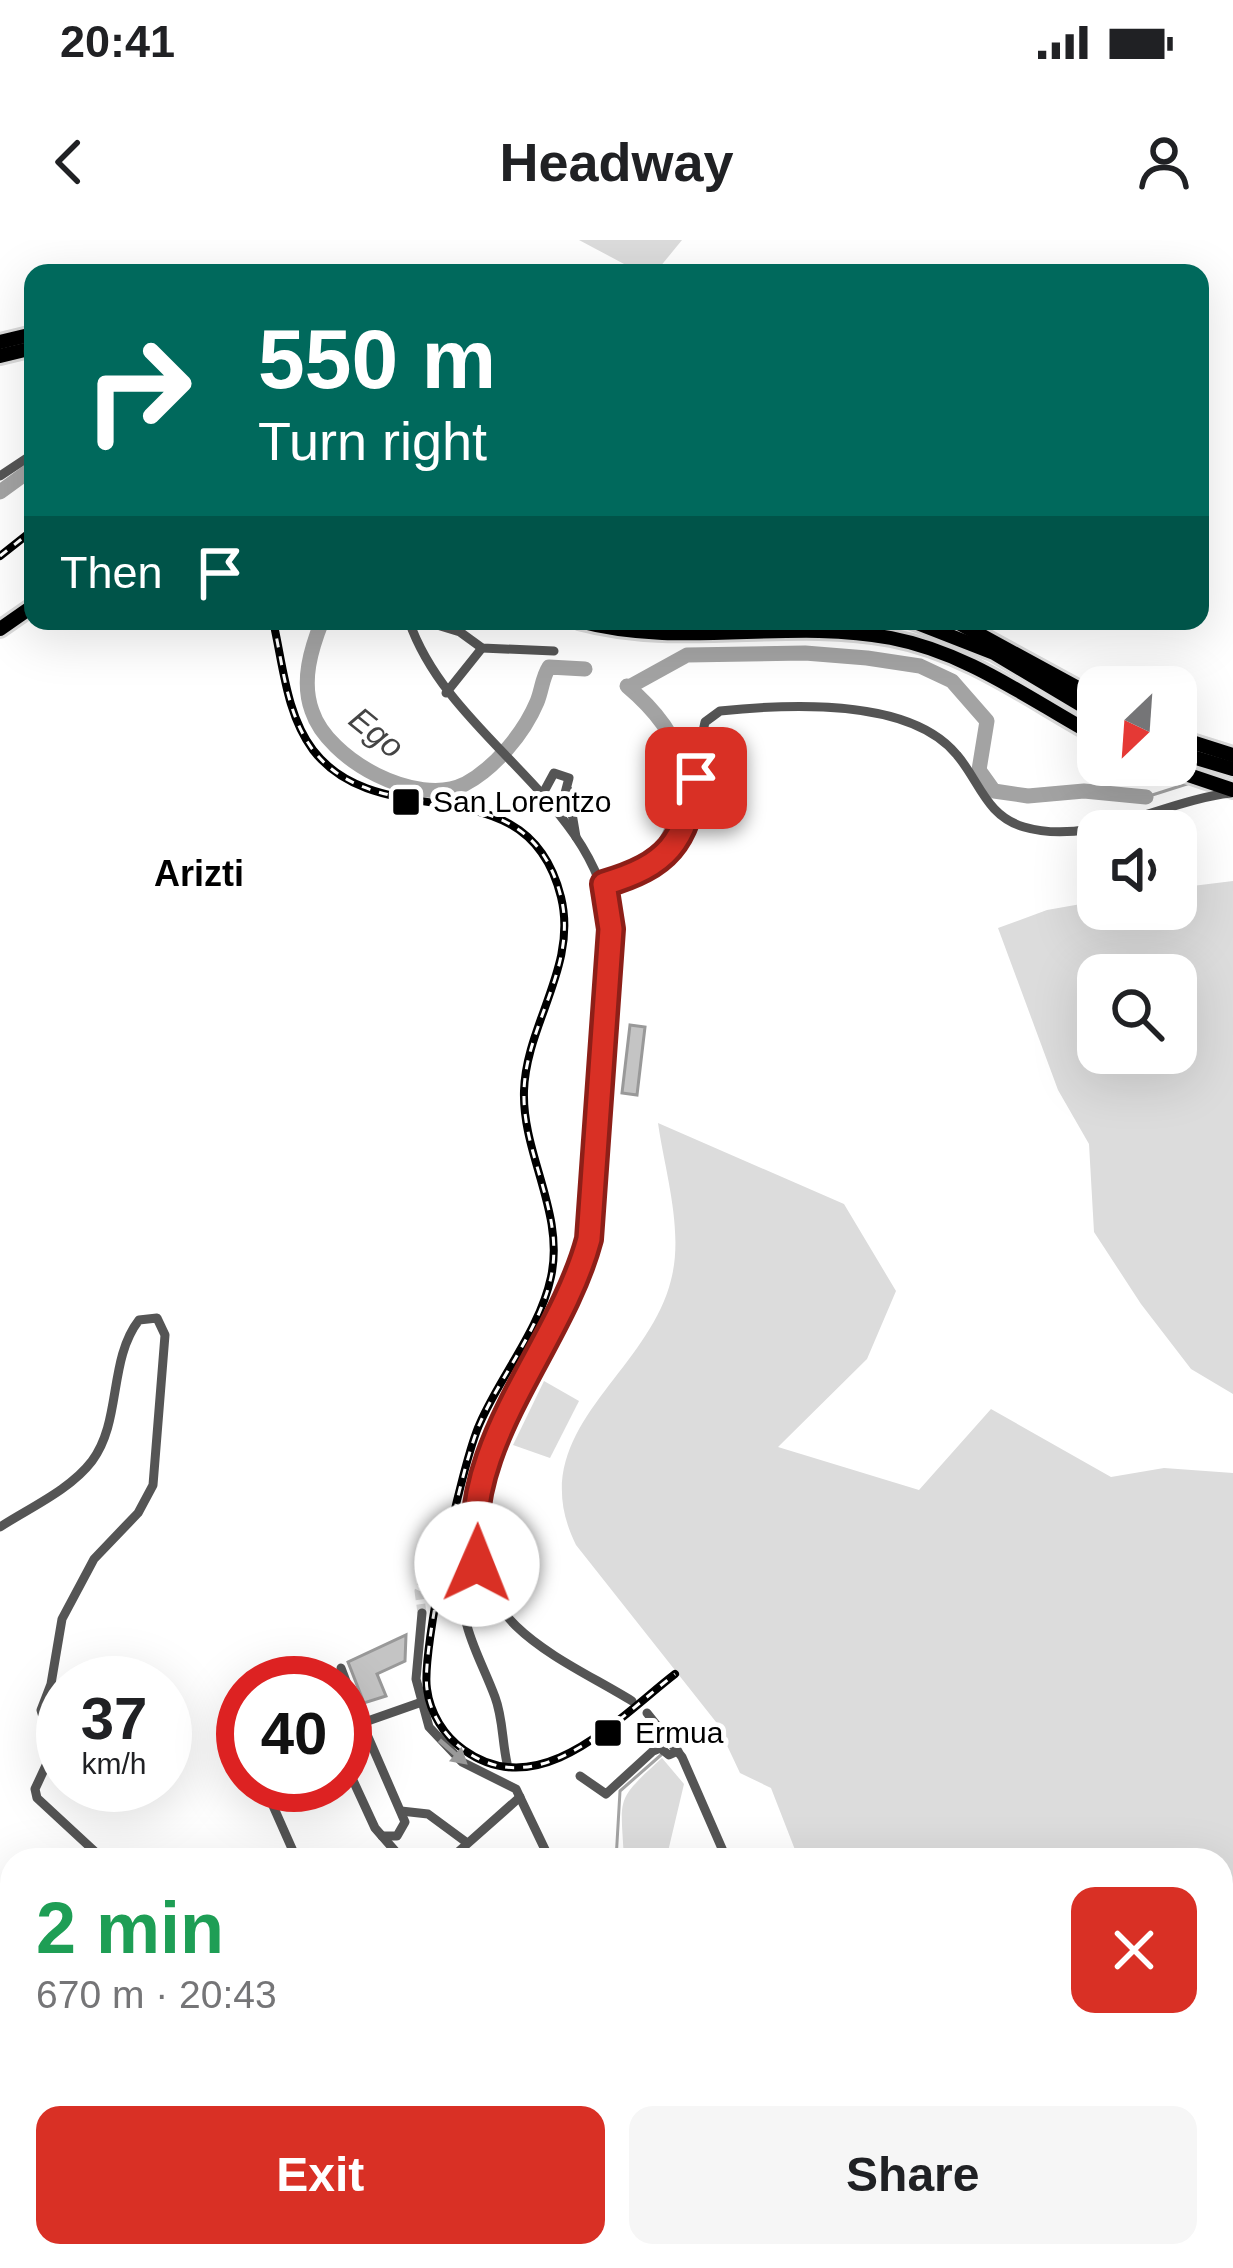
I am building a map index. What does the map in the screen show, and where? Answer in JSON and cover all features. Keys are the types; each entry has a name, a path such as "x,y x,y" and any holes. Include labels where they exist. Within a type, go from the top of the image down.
{"highway":[{"path":"639,630 673,635 799,632 888,637 981,669 1077,725"},
{"path":"935,630 994,653 1077,702"},
{"path":"974,630 1077,687"},
{"path":"1197,744 1233,755"},
{"path":"1197,758 1233,769"},
{"path":"1197,778 1233,791"}],"street":[{"path":"412,630 425,663 446,693 576,837 604,884 611,929 589,1239 576,1281 501,1427 474,1521 454,1564"},
{"path":"453,630 482,648 554,651"},
{"path":"446,693 482,648"},
{"path":"604,884 655,865 672,849 691,808 705,722 720,711 860,709 901,719 958,755 991,808 1025,828 1072,832 1233,791"},
{"path":"520,772 569,778 576,837"},
{"path":"541,796 554,773"},
{"path":"550,806 568,790"},
{"path":"0,1527 69,1482 94,1459 108,1424 127,1339 139,1320 157,1318 165,1335 153,1485 138,1513 94,1559 62,1619 51,1684 40,1710 49,1759 35,1789 37,1798 91,1848"},
{"path":"474,1521 472,1538 483,1580"},
{"path":"454,1564 483,1580"},
{"path":"454,1564 476,1568 496,1603 526,1635 632,1701"},
{"path":"467,1570 461,1599 463,1619 496,1700 507,1762"},
{"path":"422,1613 416,1669 419,1703 429,1727 451,1753 504,1781 520,1797 542,1848"},
{"path":"372,1719 419,1703"},
{"path":"647,1713 678,1751 722,1848"},
{"path":"372,1745 401,1810 402,1832 392,1839 383,1838"},
{"path":"580,1775 606,1794 653,1751 660,1748 669,1755 678,1751"},
{"path":"460,1848 520,1797"},
{"path":"401,1810 428,1814 466,1842"},
{"path":"276,1812 292,1848"},
{"path":"370,1812 392,1848"},
{"path":"378,1848 383,1838"}],"shaded area":[{"path":"579,240 682,240 662,264 624,264"},
{"path":"1233,881 1233,1394 1191,1369 1094,1232 1089,1144 1058,1090 998,928 1077,905 1077,930 1197,930 1197,885"},
{"path":"658,1123 844,1204 896,1291 867,1359 778,1447 919,1490 991,1409 1111,1477 1164,1468 1233,1473 1233,1848 794,1848 771,1788 740,1773 716,1722 576,1545 563,1505 564,1470 575,1437 658,1315 671,1280 672,1202"},
{"path":"544,1381 579,1401 550,1458 513,1445"},
{"path":"662,1758 684,1784 669,1848 623,1848 622,1811 635,1784"}],"building":[{"path":"630,1025 645,1027 637,1095 622,1093"},
{"path":"406,1635 405,1661 377,1674 386,1696 372,1700 372,1656 361,1656"}],"waterway":[{"name":"Ego","path":"0,492 24,475"},
{"name":"Ego","path":"319,630 307,677 309,700 321,729 376,775 423,790 465,784 498,759 531,714 549,667 585,669"},
{"path":"629,687 687,655 805,653 920,666 952,681 987,721 979,770 994,791 1028,796 1084,791 1146,797"},
{"name":"Ego","path":"627,686 663,724 681,763 680,805 660,852"},
{"path":"1146,797 1181,786"},
{"path":"617,1848 620,1791 661,1755"}],"tunnel":[{"path":"422,1613 419,1591 426,1576 452,1565"}],"railway":[{"path":"0,556 24,537"},
{"path":"275,630 291,705 313,750 342,776 376,791 486,814 517,829 543,855 561,897 563,947 533,1042 524,1091 529,1138 552,1230 551,1277 538,1315 480,1423 463,1476 430,1637 427,1689 431,1707 444,1731 464,1750 493,1764 521,1768 577,1749 675,1674"}],"place":[{"name":"San Lorentzo","path":"406,802"},
{"name":"Ermua","path":"608,1733"}],"district":[{"name":"Arizti","path":"199,873"}],"route":[{"path":"477,1564 474,1521 501,1427 576,1281 589,1239 611,929 604,884 655,865 666,856 686,823 696,778"}]}
